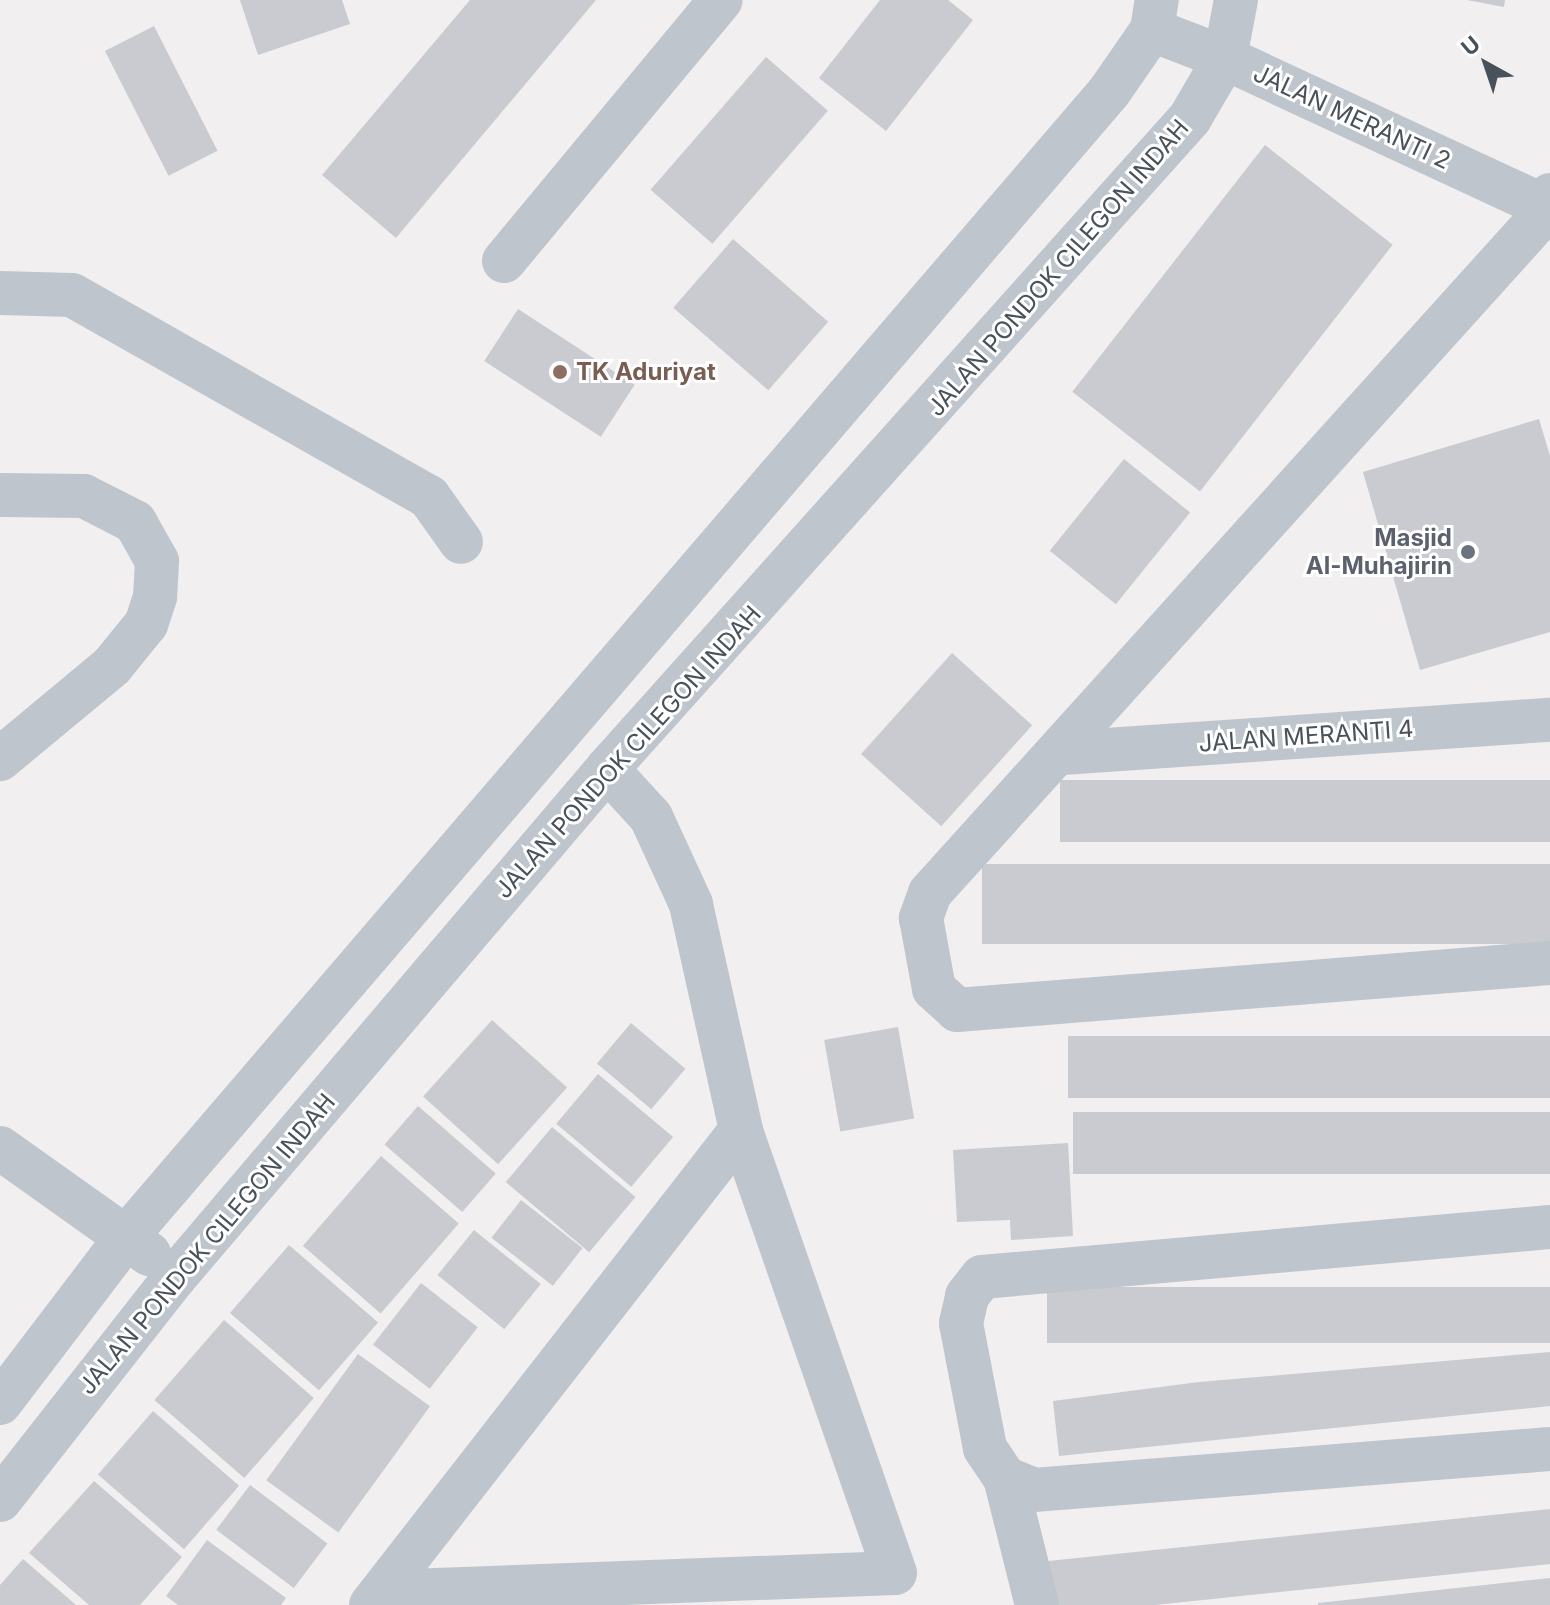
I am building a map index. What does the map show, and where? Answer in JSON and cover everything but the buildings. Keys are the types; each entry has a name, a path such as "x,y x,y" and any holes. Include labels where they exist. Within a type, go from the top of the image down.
{"street":[{"path":"504,261 721,0"},
{"name":"JALAN PONDOK CILEGON INDAH","path":"0,1500 175,1277 607,769 1190,118 1225,58 1236,0"},
{"path":"0,1403 127,1236 1109,92 1154,15"},
{"name":"JALAN MERANTI 2","path":"1154,15 1225,58 1549,204"},
{"path":"1549,204 1062,753 930,893 921,918 934,989 957,1010 1550,963"},
{"path":"0,293 72,295 429,497 461,542"},
{"path":"0,495 84,496 135,522 157,561 155,597 146,624 112,666 0,759"},
{"name":"JALAN MERANTI 4","path":"1062,753 1550,720"},
{"path":"377,1599 895,1573 741,1130 691,904 677,865 651,817 607,769"},
{"path":"377,1599 741,1130"},
{"path":"0,1148 127,1236 175,1277"},
{"path":"1037,1605 1005,1478 985,1448 961,1323 967,1296 982,1277 1550,1227"},
{"path":"1005,1478 1034,1490 1550,1449"}],"place":[{"name":"TK Aduriyat","path":"560,372"},
{"name":"Masjid Al-Muhajirin","path":"1468,552"}]}
